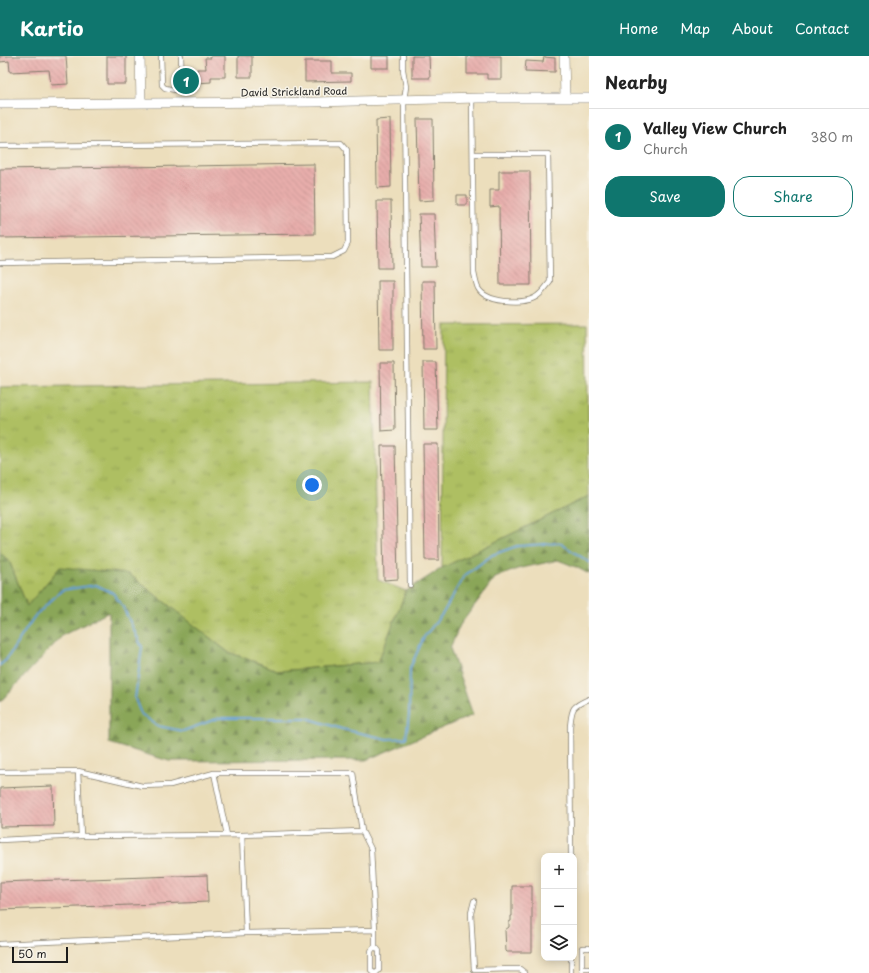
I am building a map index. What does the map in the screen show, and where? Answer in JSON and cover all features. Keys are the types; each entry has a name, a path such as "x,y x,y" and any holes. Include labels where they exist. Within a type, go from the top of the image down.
{"street":[{"path":"140,56 141,103"},
{"path":"564,56 564,98"},
{"name":"David Strickland Road","path":"0,104 589,98"}],"lane":[{"path":"162,56 162,85 165,88 175,90 182,85 181,56"},
{"path":"403,56 403,70 406,87 404,100 410,585"},
{"path":"174,102 175,90"},
{"path":"472,98 474,272 478,288 486,296 499,300 517,302 533,298 541,293 550,282 548,154 473,154"},
{"path":"0,146 341,143 347,150 348,243 344,252 332,257 0,263"},
{"path":"570,853 570,727 572,712 576,704 589,699"},
{"path":"0,772 78,770 142,786 170,785 214,773 353,773 362,831 371,849 375,946 379,951 379,970 375,973 371,970 371,951 375,946"},
{"path":"78,770 81,836"},
{"path":"214,773 227,835"},
{"path":"0,840 81,836 242,835 362,831"},
{"path":"242,835 246,933"},
{"path":"474,901 471,913 474,972 520,969 525,973"},
{"path":"0,944 246,933 375,930"},
{"path":"589,948 582,948 582,969 589,969"},
{"path":"571,961 571,973"}],"green space":[{"path":"587,324 589,496 442,568 444,325"},
{"path":"373,382 378,580 406,591 378,662 280,671 228,652 129,574 27,606 10,563 0,552 0,387"},
{"path":"589,496 589,574 558,560 517,569 495,578 460,625 450,648 473,715 366,760 169,761 109,743 109,612 63,635 0,702 0,552 10,563 27,606 60,567 129,574 228,652 280,671 378,662 406,591 442,568"}],"building":[{"path":"0,56 66,56 68,84 51,85 49,70 10,72 9,61 0,62"},
{"path":"107,56 126,56 126,84 107,84"},
{"path":"211,56 225,56 225,77 211,77 211,82 197,83 197,69 206,69 205,58 211,58"},
{"path":"238,56 252,56 252,77 238,77"},
{"path":"371,56 389,56 389,68 371,68"},
{"path":"412,56 429,56 430,78 412,78"},
{"path":"467,56 501,56 501,79 487,79 487,74 467,74"},
{"path":"544,57 555,58 555,72 525,71 526,61 543,62"},
{"path":"305,61 332,61 332,73 351,73 351,81 305,82"},
{"path":"390,119 391,187 377,188 376,120"},
{"path":"417,119 433,119 434,200 419,201"},
{"path":"314,164 315,234 0,238 0,169"},
{"path":"499,171 530,171 531,285 500,285 499,206 490,207 490,190 499,190"},
{"path":"457,195 467,195 467,205 457,205"},
{"path":"377,201 391,201 392,268 378,268"},
{"path":"419,214 434,214 436,267 421,267"},
{"path":"378,281 393,281 393,350 379,350"},
{"path":"422,281 435,281 436,349 423,349"},
{"path":"423,362 436,362 438,430 424,430"},
{"path":"380,363 394,363 395,430 381,431"},
{"path":"423,444 438,444 439,560 425,560"},
{"path":"381,446 395,446 398,579 384,580"},
{"path":"53,786 54,826 0,827 0,788"},
{"path":"207,875 208,902 0,910 0,882"},
{"path":"512,886 532,886 532,952 506,951 505,930 509,927 509,922 511,921 512,916"}],"waterway":[{"path":"0,665 6,660 34,617 62,590 96,585 113,593 123,607 142,647 135,699 141,714 158,726 183,731 219,718 307,718 342,729 387,739 406,738 409,715 410,668 424,637 443,613 464,576 492,555 517,546 560,543 589,562"}],"place":[{"name":"Valley View Church","path":"186,81"}]}
